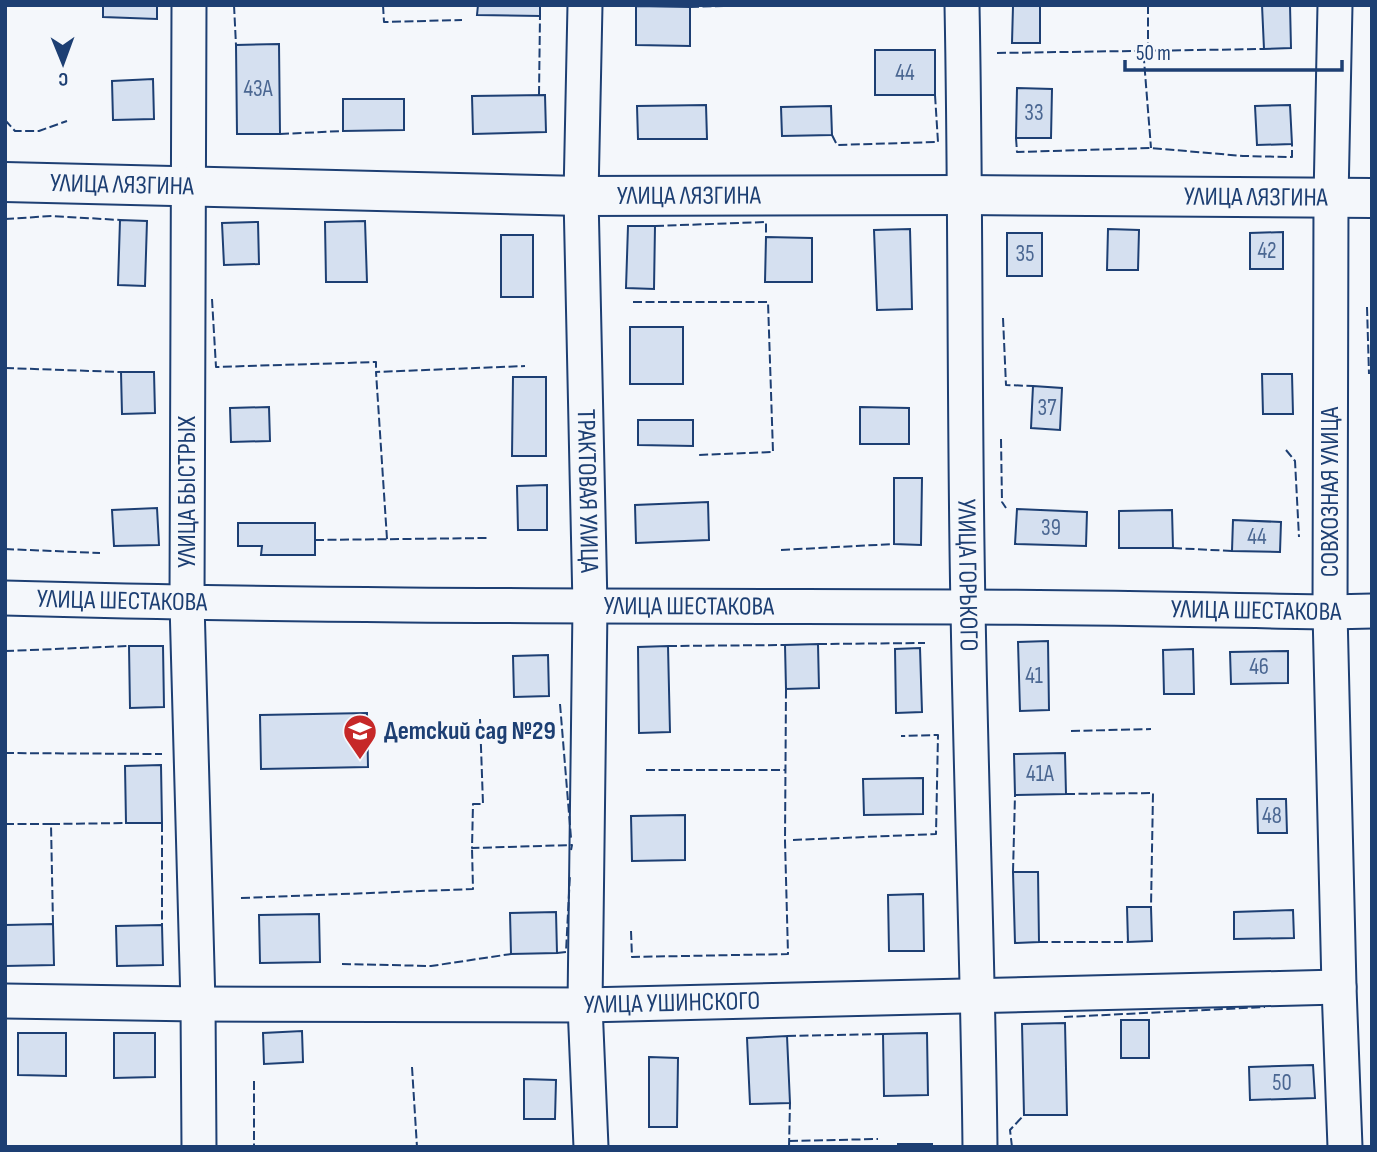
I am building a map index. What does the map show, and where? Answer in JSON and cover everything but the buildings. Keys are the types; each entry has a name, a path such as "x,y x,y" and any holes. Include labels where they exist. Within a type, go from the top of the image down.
{"main road":[{"name":"УЛИЦА ЛЯЗГИНА","path":"5,182 581,196 1372,198"}],"street":[{"name":"УЛИЦА БЫСТРЫХ","path":"190,5 187,603 200,1147"},
{"name":"ТРАКТОВАЯ УЛИЦА","path":"585,5 581,196 590,607 585,1005 591,1147"},
{"name":"УЛИЦА ГОРЬКОГО","path":"962,5 968,607 979,996 980,1147"},
{"name":"СОВХОЗНАЯ УЛИЦА","path":"1335,5 1331,198 1330,612 1345,1147"},
{"name":"УЛИЦА ШЕСТАКОВА","path":"5,598 187,603 590,607 1372,611"},
{"name":"УЛИЦА УШИНСКОГО","path":"5,1000 198,1004 585,1005 1339,987"}],"fence":[{"path":"234,5 236,45"},
{"path":"383,5 384,22 462,20"},
{"path":"690,7 753,5"},
{"path":"1148,5 1148,50 1144,60 1151,148"},
{"path":"539,95 540,16"},
{"path":"997,53 1264,49"},
{"path":"832,135 837,145 938,142 935,95"},
{"path":"5,120 15,131 39,131 67,121"},
{"path":"280,134 343,131"},
{"path":"1016,138 1017,152 1151,148 1243,156 1292,157 1292,144"},
{"path":"5,219 52,216 120,220"},
{"path":"655,226 766,222 766,237"},
{"path":"212,299 216,367 376,362 376,372"},
{"path":"633,302 768,302 773,452 697,455"},
{"path":"1367,307 1369,374"},
{"path":"1003,318 1006,385 1033,386"},
{"path":"387,539 376,372 525,366"},
{"path":"5,368 121,372"},
{"path":"1001,439 1002,502 1006,508"},
{"path":"1286,450 1295,461 1299,537"},
{"path":"315,540 487,538"},
{"path":"781,550 894,544"},
{"path":"1173,548 1232,551"},
{"path":"5,549 100,553"},
{"path":"818,644 925,643"},
{"path":"668,646 785,645"},
{"path":"5,651 129,646"},
{"path":"631,931 632,957 788,954 785,841 786,689"},
{"path":"560,704 571,838"},
{"path":"480,719 483,804 473,804 472,848 572,845 571,850"},
{"path":"1071,731 1151,729"},
{"path":"793,840 936,834 938,735 901,736"},
{"path":"5,753 162,754"},
{"path":"646,770 785,770"},
{"path":"1066,794 1153,793 1151,907"},
{"path":"1013,872 1015,795"},
{"path":"53,924 51,824 126,823"},
{"path":"162,823 162,925"},
{"path":"5,824 51,824"},
{"path":"241,898 473,889 472,848"},
{"path":"557,953 566,952 570,874"},
{"path":"1039,942 1128,942"},
{"path":"342,964 431,966 511,954"},
{"path":"1064,1017 1265,1007"},
{"path":"787,1036 883,1034"},
{"path":"412,1067 417,1147"},
{"path":"254,1081 254,1147"},
{"path":"789,1147 790,1103"},
{"path":"1012,1147 1010,1130 1024,1115"},
{"path":"789,1141 878,1139"}],"place":[{"name":"Детский сад №29","path":"360,761"}]}
